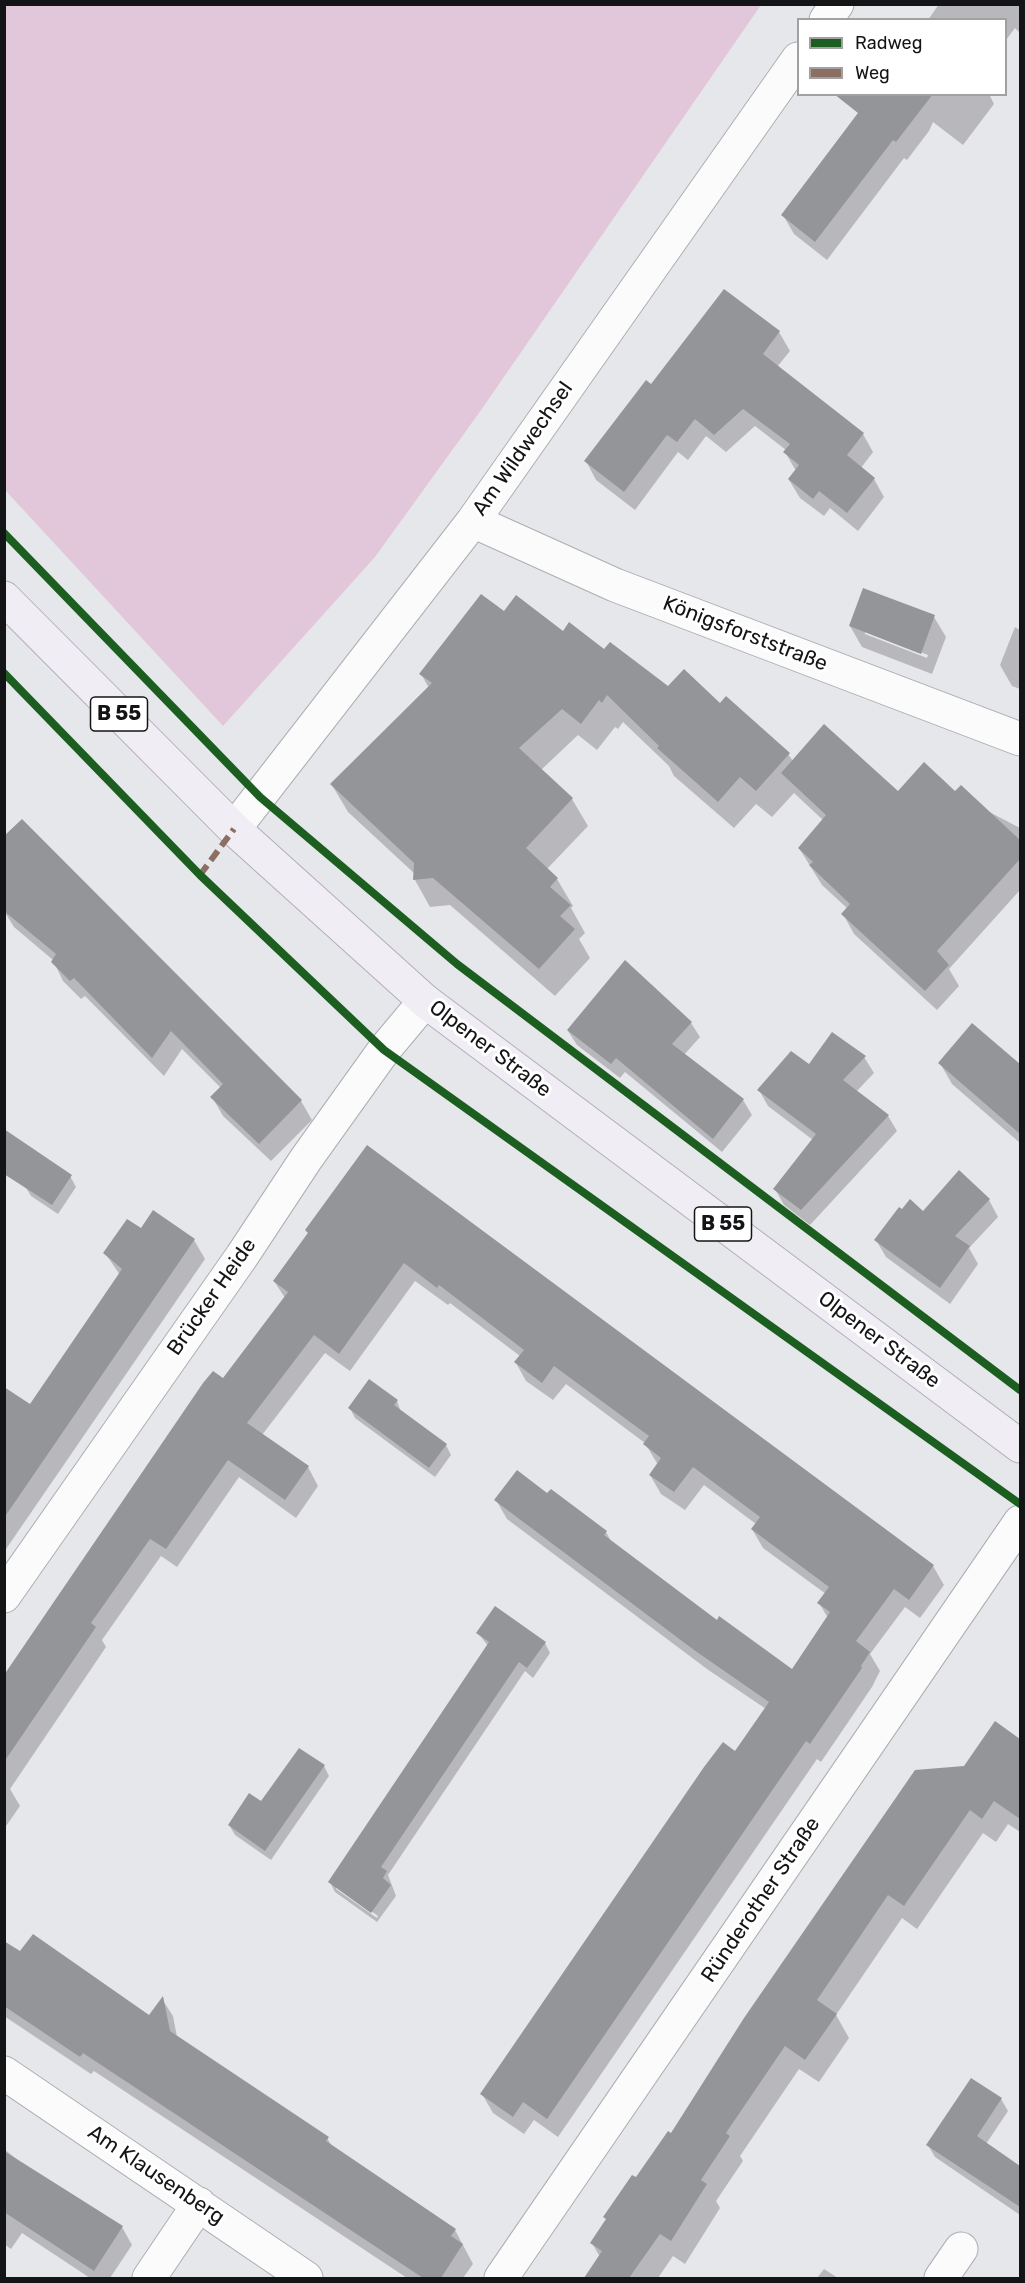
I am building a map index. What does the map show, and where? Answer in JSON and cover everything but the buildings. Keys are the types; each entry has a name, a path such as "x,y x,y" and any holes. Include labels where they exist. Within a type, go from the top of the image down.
{"main road":[{"name":"Olpener Straße","path":"4,598 234,829 425,1001 1020,1446"}],"street":[{"path":"827,18 837,4"},
{"name":"Am Wildwechsel","path":"234,829 473,521 797,60"},
{"name":"Königsforststraße","path":"473,521 615,585 1020,739"},
{"name":"Brücker Heide","path":"4,1596 242,1256 306,1159 384,1050 425,1001"},
{"name":"Ründerother Straße","path":"501,2278 1020,1522"},
{"name":"Am Klausenberg","path":"4,2073 306,2278"},
{"path":"149,2278 199,2204"},
{"path":"941,2278 961,2249"}],"shaded area":[{"path":"5,4 761,5 479,413 375,557 223,726 5,490"}],"marked path":[{"path":"200,875 234,829"}],"cycle path":[{"path":"4,533 260,797 457,964 1020,1390"},
{"path":"4,673 200,875 384,1050 1020,1504"}]}
